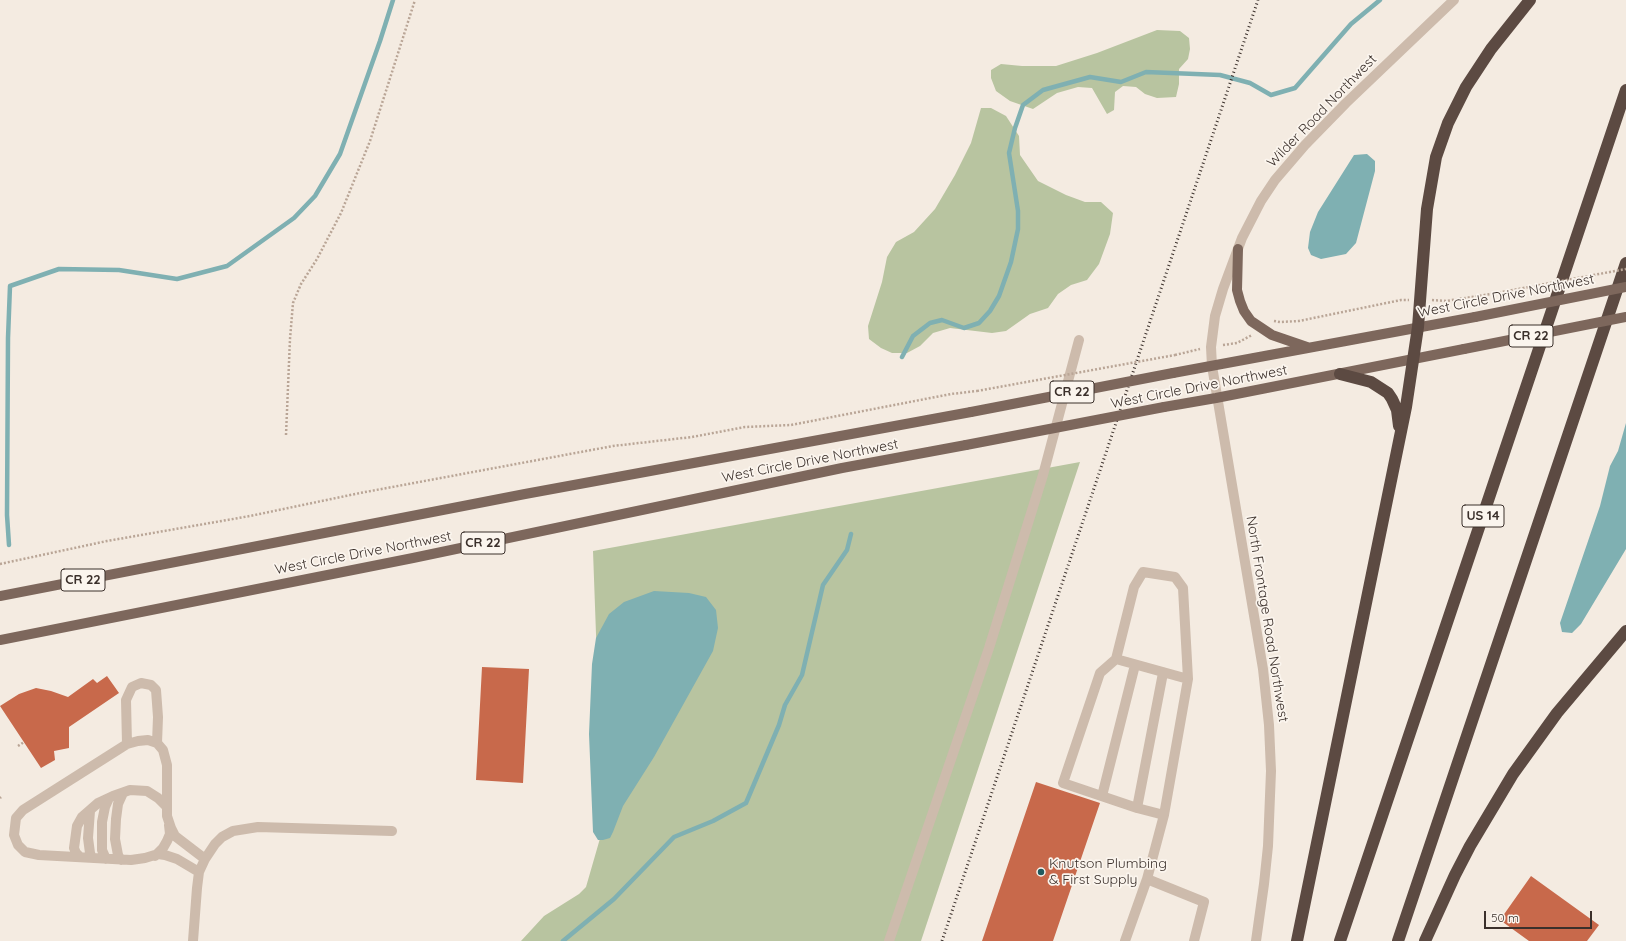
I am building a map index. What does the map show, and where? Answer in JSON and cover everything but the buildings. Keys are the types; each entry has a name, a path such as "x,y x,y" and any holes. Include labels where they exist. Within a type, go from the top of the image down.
{"highway":[{"path":"1297,941 1400,439 1418,327 1430,190 1436,157 1456,104 1480,64 1505,30 1530,0"},
{"name":"US 14","path":"1340,941 1626,90"},
{"path":"1398,941 1626,263"},
{"path":"1340,374 1371,382 1388,393 1397,410 1400,439"},
{"path":"1425,941 1458,869 1482,824 1513,774 1557,713 1626,631"}],"main road":[{"path":"1238,249 1237,278 1240,301 1244,311 1251,321 1262,330 1282,340 1309,348"},
{"name":"West Circle Drive Northwest","path":"0,596 525,494 971,412 1626,287"},
{"name":"West Circle Drive Northwest","path":"0,640 413,558 842,468 1216,398 1626,317"}],"street":[{"name":"Wilder Road Northwest","path":"1216,398 1210,347 1218,304 1238,249 1258,208 1284,168 1346,103 1454,0"},
{"path":"889,941 989,648 1043,475 1079,340"},
{"name":"North Frontage Road Northwest","path":"1216,398 1263,669 1269,725 1271,785 1268,846 1256,941"},
{"path":"1125,941 1147,879 1164,815 1188,679 1183,588 1175,577 1143,572 1134,587 1116,659 1100,673 1063,783 1137,808 1164,815"},
{"path":"1116,659 1188,679"},
{"path":"1102,796 1135,665"},
{"path":"1137,808 1163,673"},
{"path":"127,744 126,700 132,687 142,683 151,685 156,690 158,717 157,743"},
{"path":"199,872 177,859 165,855 121,860 39,855 25,852 18,845 14,835 16,818 23,810 127,744 138,740 148,740 157,743 163,750 167,765 167,816 176,836 205,859"},
{"path":"80,857 74,848 74,839 77,826 82,817 98,803 130,790 147,791 158,798 167,807"},
{"path":"121,860 116,850 115,839 118,804 123,793"},
{"path":"106,859 102,850 102,822 105,806 109,798"},
{"path":"90,811 88,838 92,858"},
{"path":"155,856 163,848 170,834 169,821"},
{"path":"193,941 199,872 214,844 222,837 233,831 258,828 392,831"},
{"path":"1147,879 1204,902 1194,941"}],"path":[{"path":"286,435 293,303 301,284 317,259 341,213 370,141 415,0"},
{"path":"0,564 107,542 250,516 360,493 613,446 692,437 745,427 791,425 951,394 976,391 1237,343 1262,330 1273,321 1299,321 1401,300 1446,301 1491,294 1626,268"},
{"path":"18,746 24,742"}],"green space":[{"path":"1157,30 1180,31 1189,38 1190,49 1188,59 1179,69 1179,84 1176,97 1157,98 1145,94 1136,87 1123,86 1115,92 1114,110 1107,114 1092,88 1078,87 1057,93 1033,109 1010,101 996,91 991,78 991,70 1001,64 1022,66 1056,66 1097,53"},
{"path":"981,108 991,108 1006,116 1019,136 1020,155 1038,181 1066,195 1085,202 1101,202 1113,213 1110,234 1099,264 1087,280 1071,285 1058,294 1048,308 1030,314 1006,331 992,333 950,328 933,333 920,346 907,353 892,353 881,348 869,339 868,326 882,282 887,257 896,242 914,232 935,209 955,175 971,143"},
{"path":"1080,462 921,941 521,941 544,916 579,894 586,887 603,828 593,551"}],"water":[{"path":"1367,154 1375,161 1375,171 1356,243 1346,254 1321,259 1311,255 1308,248 1310,232 1318,212 1354,155"},
{"path":"1626,423 1626,549 1581,624 1572,633 1562,632 1560,623 1600,506 1610,466 1618,451"},
{"path":"654,591 689,593 706,597 716,610 718,628 713,651 654,757 623,806 610,838 598,840 593,832 589,734 592,664 596,638 609,614 624,602"}],"waterway":[{"path":"9,545 7,515 8,338 10,286 59,269 119,270 177,279 227,266 294,218 315,196 340,154 393,0"},
{"path":"902,357 913,336 930,323 942,320 964,328 979,323 990,311 999,296 1011,262 1018,229 1018,211 1009,153 1015,128 1023,105 1043,90 1090,77 1121,82 1146,72 1220,75 1250,83 1271,95 1295,88 1351,24 1380,0"},
{"path":"563,941 614,899 674,837 713,821 746,803 779,725 785,705 802,675 823,585 847,550 851,534"}],"railway":[{"path":"942,941 1258,0"}],"place":[{"name":"Knutson Plumbing & First Supply","path":"1041,872"}]}
